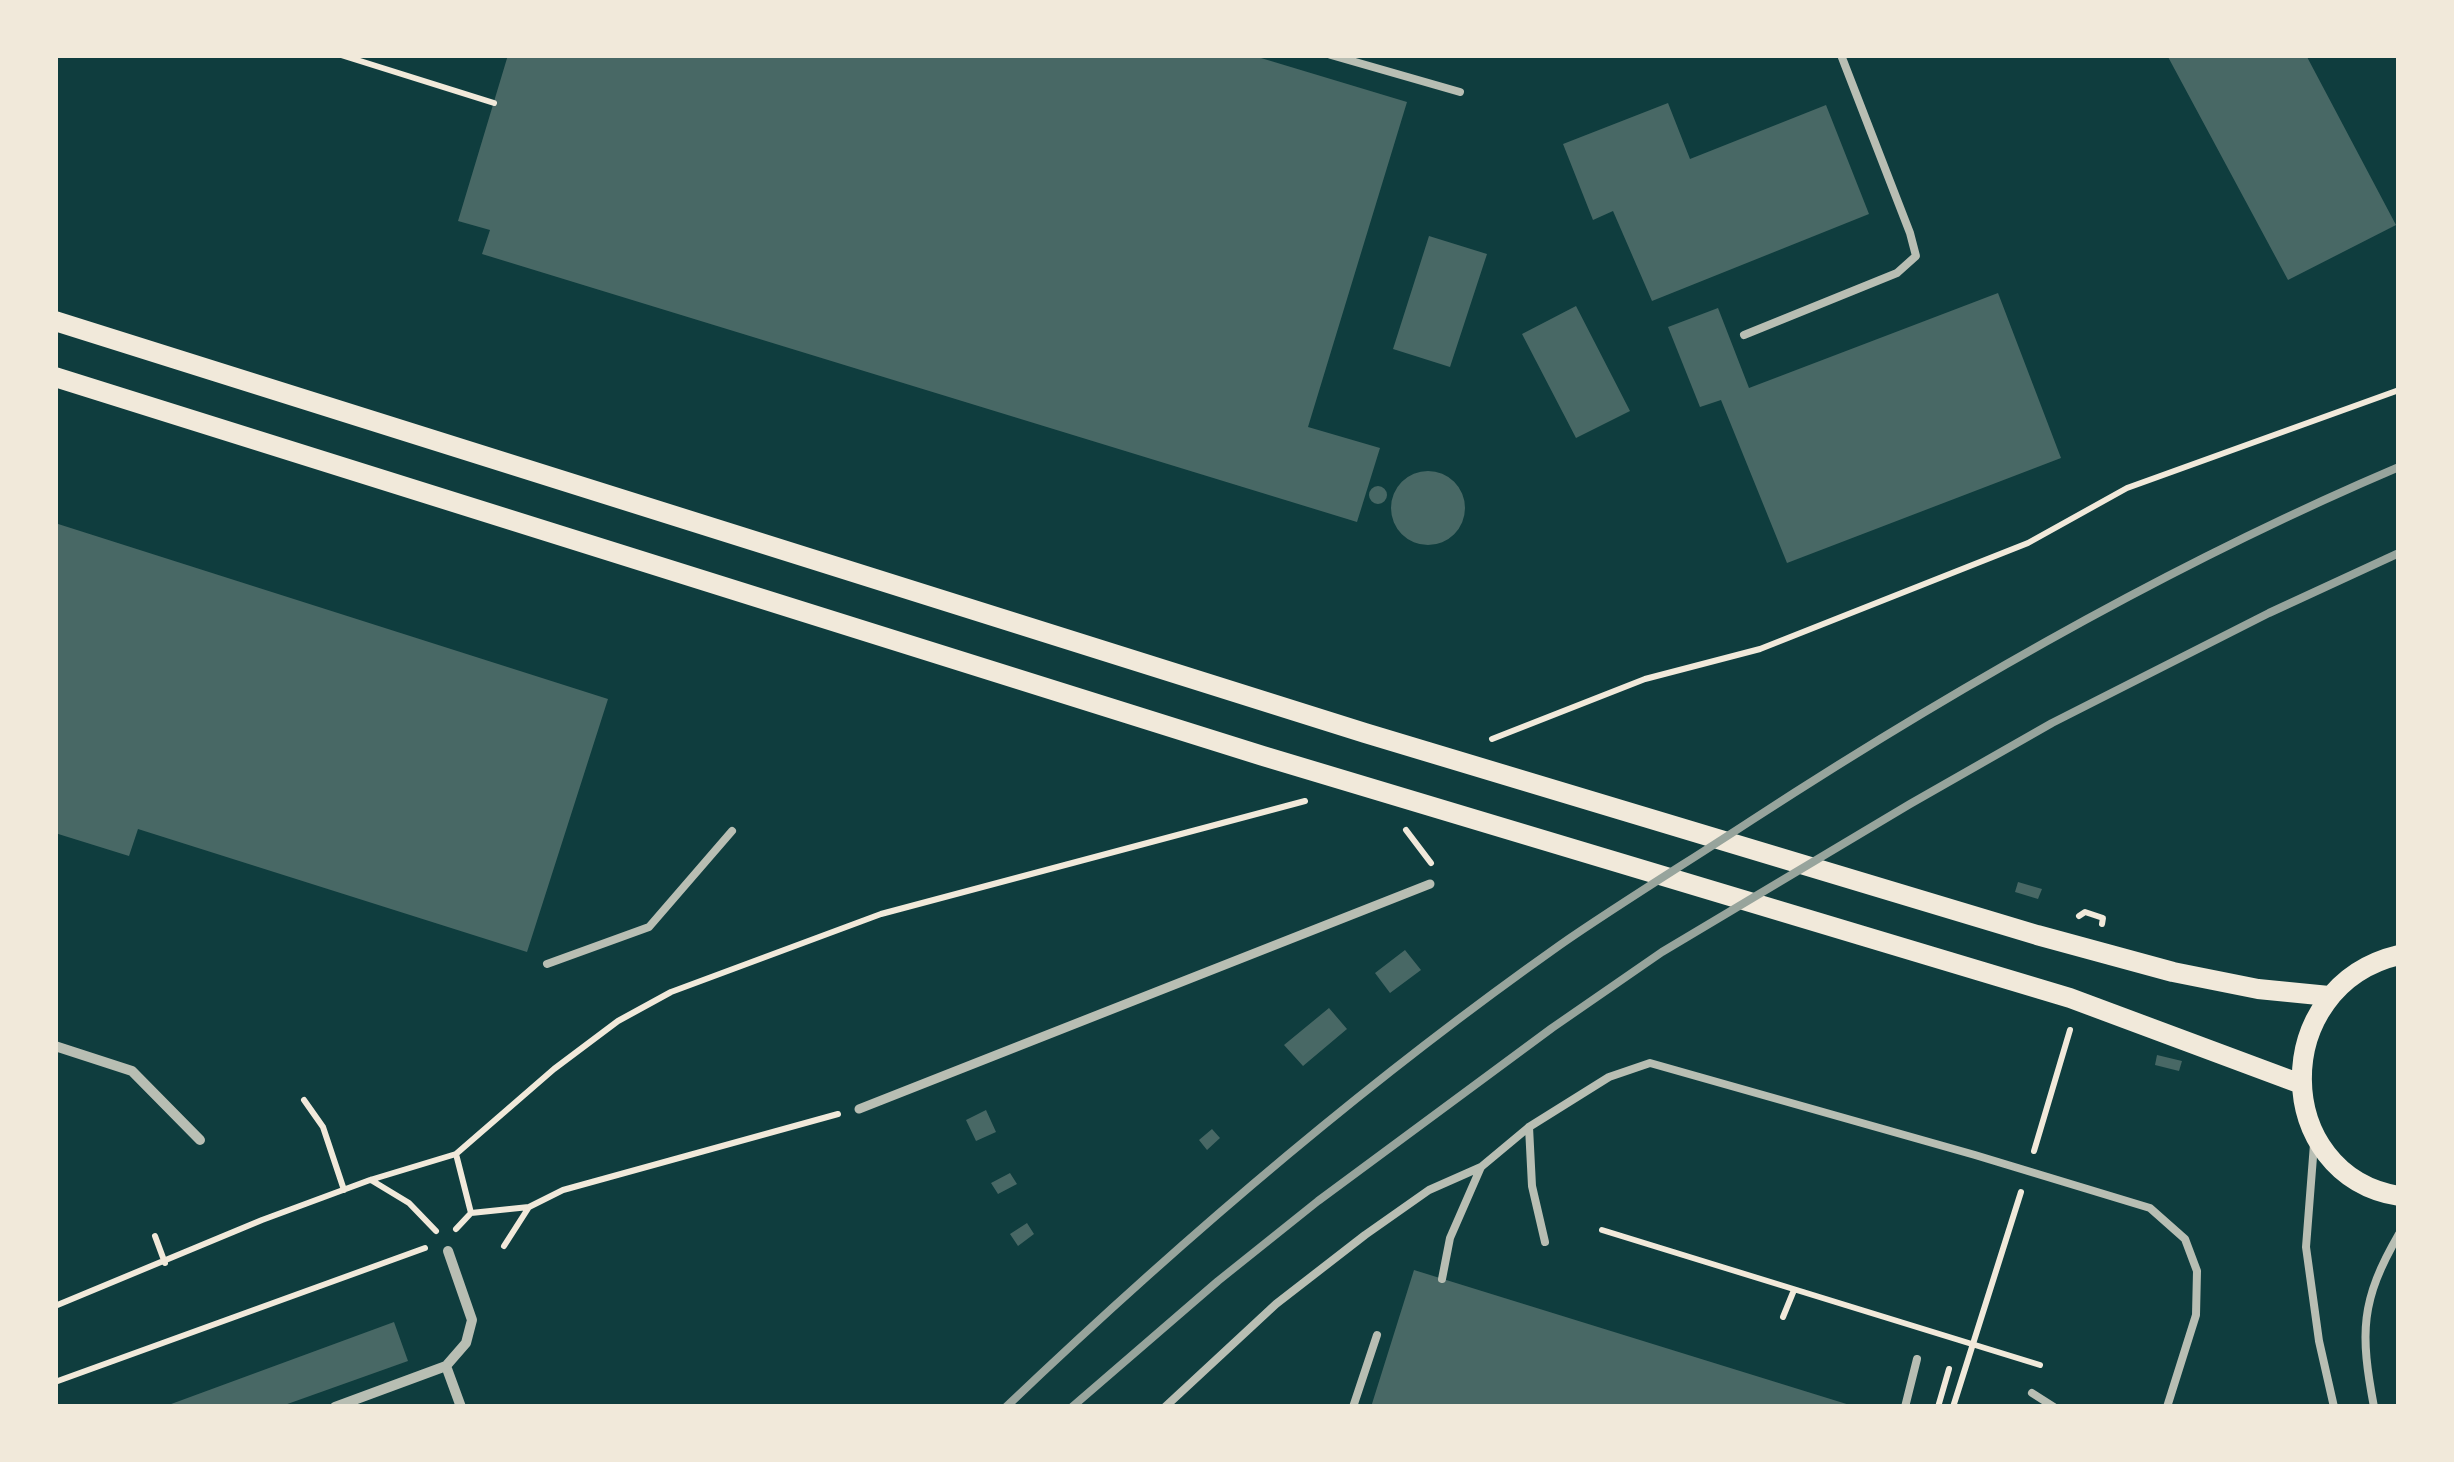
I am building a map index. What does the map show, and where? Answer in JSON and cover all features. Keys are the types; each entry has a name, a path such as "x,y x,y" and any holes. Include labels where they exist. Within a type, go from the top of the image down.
{"main road":[{"path":"55,322 1366,733 2037,935 2173,972 2328,996"},
{"path":"55,377 1263,756 2070,998 2301,1084"},
{"path":"2399,955 2379,960 2351,975 2328,996 2312,1023 2302,1053 2301,1084 2315,1134 2334,1161 2359,1181 2399,1196"}],"street":[{"path":"859,1109 1430,884"},
{"path":"55,1046 132,1071 200,1140"},
{"path":"335,1407 446,1366 466,1344 472,1320 446,1247"},
{"path":"446,1366 461,1407"}],"lane":[{"path":"1331,55 1460,92"},
{"path":"1744,334 1897,274 1916,256 1840,55"},
{"path":"547,964 649,928 732,831"},
{"path":"1165,1407 1276,1304 1429,1190 1481,1167 1529,1126 1608,1077 1650,1064 2150,1208 2186,1239 2197,1270 2196,1314 2167,1407"},
{"path":"1529,1126 1532,1186 1545,1242"},
{"path":"2315,1134 2306,1247 2319,1342 2334,1407"},
{"path":"1442,1279 1450,1238 1481,1167"},
{"path":"2374,1407 2364,1347 2364,1321 2384,1260 2399,1234"},
{"path":"1353,1407 1376,1335"},
{"path":"1905,1407 1917,1359"},
{"path":"2032,1393 2054,1407"}],"path":[{"path":"342,55 494,102"},
{"path":"2029,1169 2069,1041"},
{"path":"304,1100 323,1126 344,1190"},
{"path":"470,1213 529,1208 563,1190 859,1109"},
{"path":"55,1382 446,1247 470,1213 456,1154"},
{"path":"55,1306 370,1180 409,1204 437,1231 446,1247"},
{"path":"1954,1407 2023,1188"},
{"path":"504,1246 529,1208"},
{"path":"1602,1230 2040,1365"},
{"path":"155,1236 165,1262"},
{"path":"1783,1316 1794,1290"},
{"path":"1938,1407 1949,1369"}],"building":[{"path":"508,55 1251,55 1407,102 1308,427 1380,448 1357,522 482,254 490,230 458,221"},
{"path":"2167,55 2306,55 2396,225 2288,280"},
{"path":"1668,103 1690,159 1826,105 1869,214 1652,301 1613,211 1593,220 1563,144"},
{"path":"1429,236 1487,254 1450,367 1393,349"},
{"path":"1998,293 2061,458 1787,563 1721,400 1700,407 1668,327 1718,308 1749,388"},
{"path":"1576,306 1630,411 1576,438 1522,334"},
{"path":"1428,471 1454,482 1465,508 1454,534 1428,545 1402,534 1391,508 1402,482"},
{"path":"1378,486 1385,488 1385,502 1378,504 1371,502 1369,495 1371,488"},
{"path":"55,523 608,699 527,952 138,829 129,856 55,833"},
{"path":"2018,882 2042,889 2038,899 2015,892"},
{"path":"1405,950 1421,970 1390,993 1375,973"},
{"path":"1329,1008 1347,1029 1303,1066 1284,1045"},
{"path":"2157,1055 2182,1061 2179,1071 2155,1065"},
{"path":"986,1110 996,1132 976,1141 966,1120"},
{"path":"1212,1129 1220,1138 1207,1150 1199,1140"},
{"path":"1010,1173 1017,1184 998,1194 991,1183"},
{"path":"1027,1223 1034,1234 1018,1246 1010,1234"},
{"path":"1414,1270 1853,1406 1853,1407 1371,1407"},
{"path":"394,1322 408,1361 279,1407 163,1407"}],"railway":[{"path":"1006,1407 1138,1284 1344,1108 1583,929 1830,770 2068,629 2232,544 2399,467"},
{"path":"1072,1407 1318,1201 1662,952 2052,723 2269,613 2399,553"}]}
